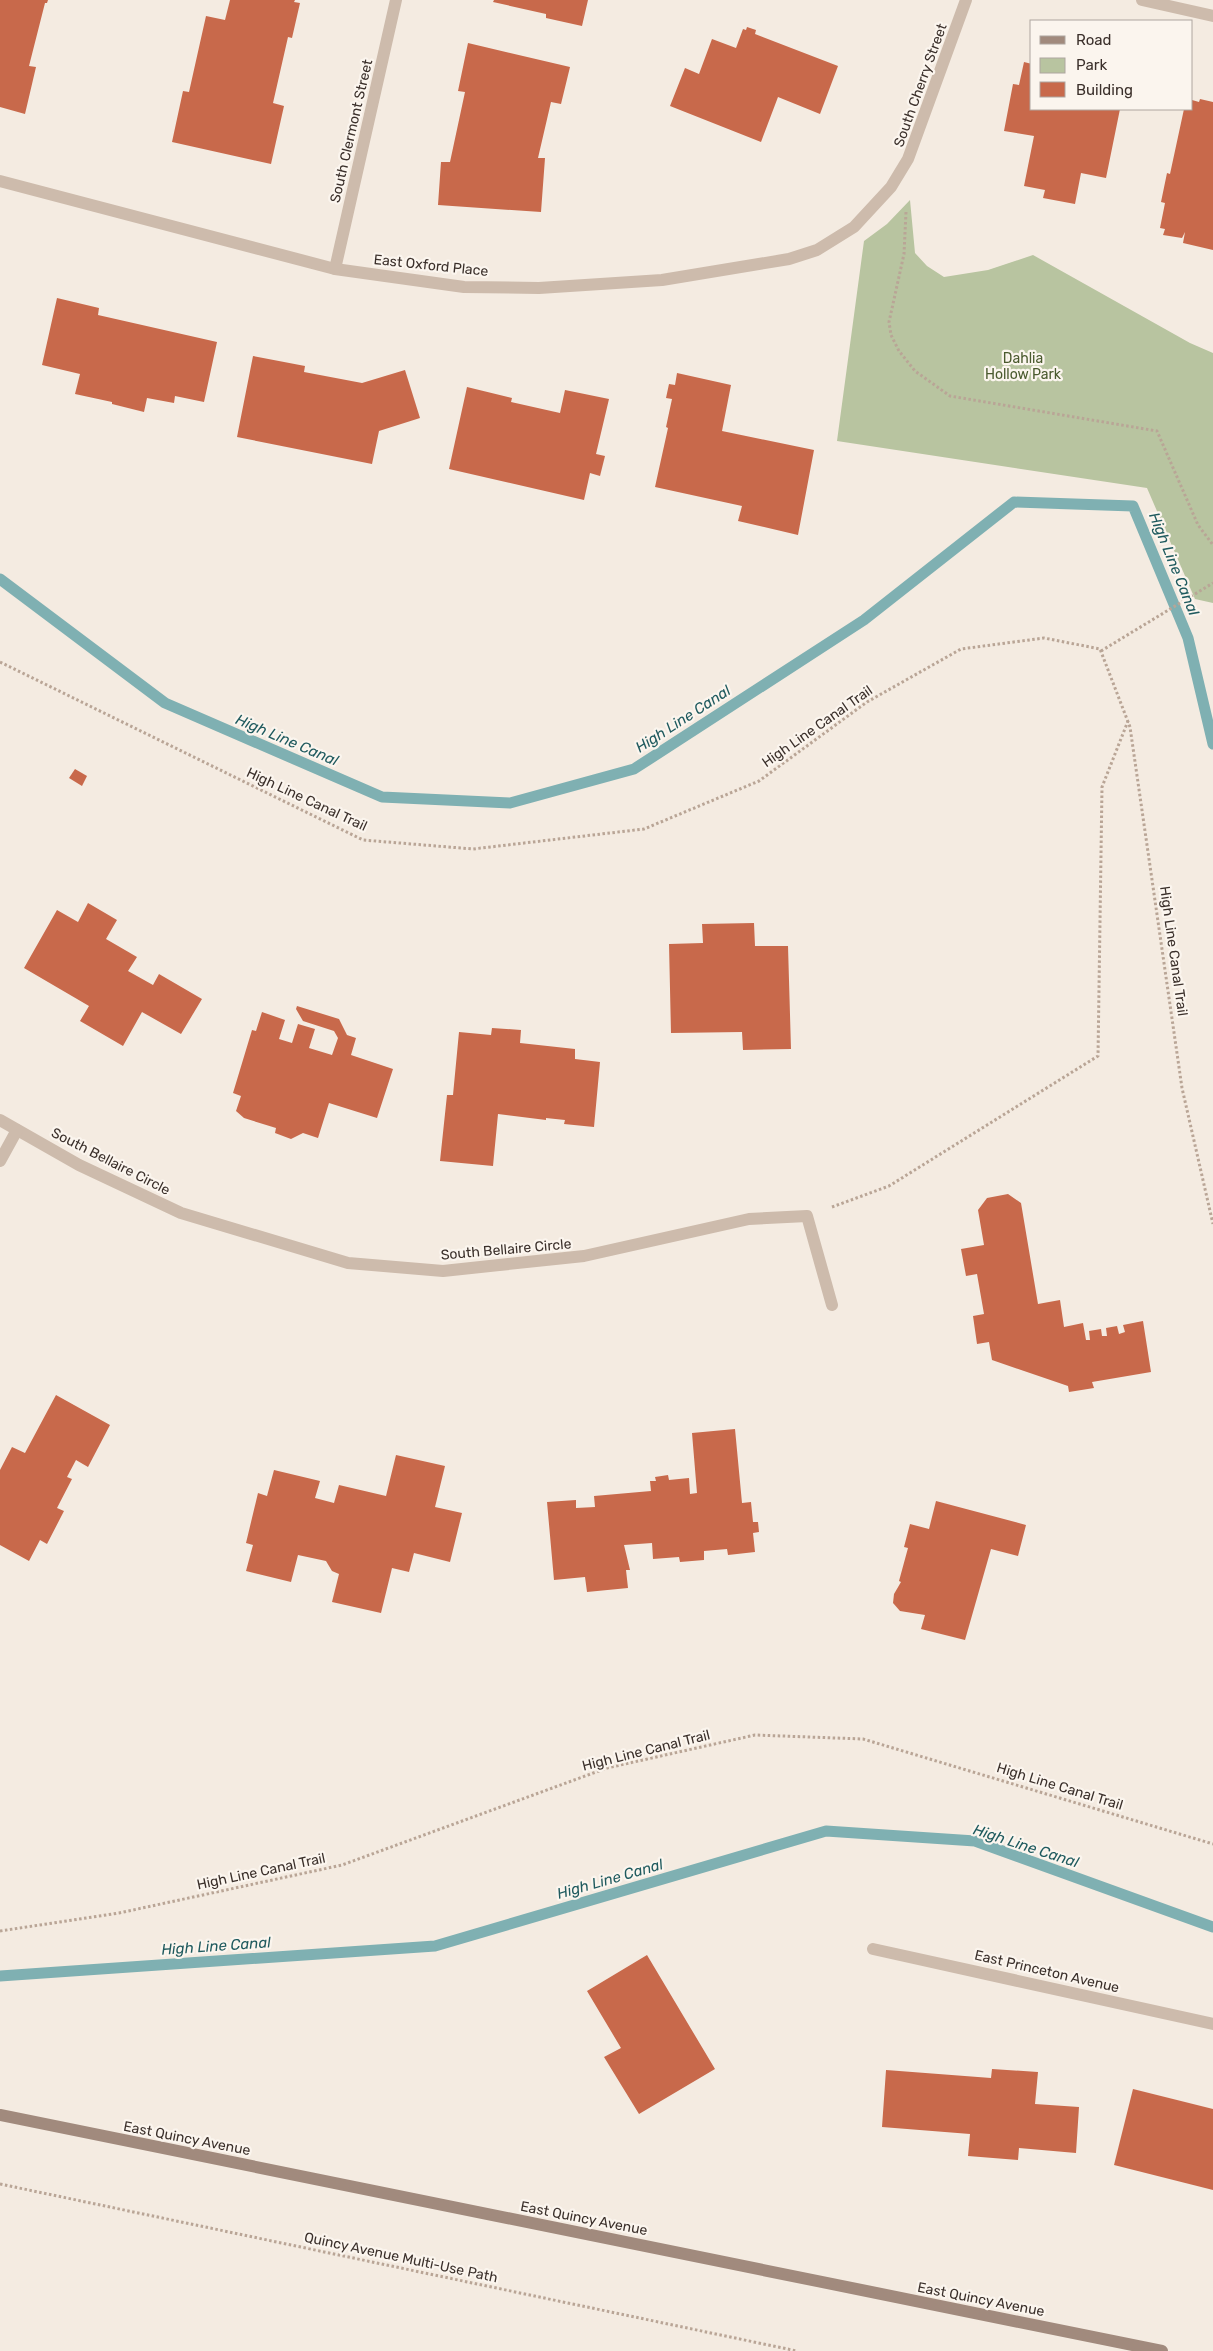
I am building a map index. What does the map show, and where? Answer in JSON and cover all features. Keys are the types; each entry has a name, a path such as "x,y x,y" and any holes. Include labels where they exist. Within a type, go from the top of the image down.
{"street":[{"name":"South Clermont Street","path":"335,269 396,0"},
{"name":"South Cherry Street","path":"898,178 908,159 966,0"},
{"path":"1142,0 1213,16"},
{"name":"East Oxford Place","path":"0,181 335,269 464,287 539,288 662,280 789,259 817,250 854,228 898,178"},
{"name":"South Bellaire Circle","path":"0,1120 79,1165 181,1213 348,1263 453,1270 584,1256 749,1219 807,1216"},
{"path":"0,1161 17,1130"},
{"path":"807,1216 832,1305"},
{"name":"East Princeton Avenue","path":"874,1948 1213,2024"},
{"name":"East Quincy Avenue","path":"0,2115 1162,2351"}],"path":[{"path":"906,206 904,254 889,322 891,335 899,351 916,371 950,396 1157,431 1184,489 1198,525 1213,545"},
{"path":"1100,651 1213,582"},
{"name":"High Line Canal Trail","path":"0,662 363,840 473,849 644,829 759,781 867,702 962,648 1044,638 1100,650 1128,721 1182,1088 1213,1224"},
{"path":"807,1216 889,1186 1098,1056 1102,787 1128,721"},
{"name":"High Line Canal Trail","path":"0,1931 119,1913 342,1865 607,1768 755,1735 863,1738 1213,1844"},
{"name":"Quincy Avenue Multi-Use Path","path":"0,2184 797,2351"}],"green space":[{"name":"Dahlia Hollow Park","path":"910,200 915,253 927,266 944,277 988,270 1033,255 1190,343 1213,353 1213,603 1195,599 1147,488 837,441 864,241 887,224"}],"building":[{"path":"0,0 48,0 45,3 29,66 36,67 25,114 0,107"},
{"path":"230,0 295,0 294,2 300,3 292,38 288,37 273,103 284,106 271,164 172,142 183,91 189,92 206,16 225,20"},
{"path":"494,0 588,0 582,26 546,18 546,14 493,2"},
{"path":"747,27 756,30 755,34 838,66 820,114 778,97 761,142 670,106 685,68 699,74 712,39 736,48 743,29 746,30"},
{"path":"468,43 570,67 561,104 551,102 538,158 545,158 541,212 438,205 441,162 450,162 465,92 458,91"},
{"path":"1024,62 1030,64 1030,110 1120,110 1106,178 1081,173 1075,204 1043,198 1045,190 1024,186 1034,136 1004,131 1013,84 1019,85"},
{"path":"1200,99 1213,102 1213,250 1183,243 1185,232 1182,238 1163,235 1165,229 1160,228 1165,203 1161,202 1167,173 1170,174 1184,110 1193,110 1193,100 1199,102"},
{"path":"57,298 99,308 98,315 217,342 204,402 175,396 174,403 147,398 144,412 112,404 112,402 75,394 80,374 42,365"},
{"path":"253,356 305,366 304,372 362,383 405,370 420,418 379,431 372,464 237,437"},
{"path":"677,373 731,385 722,431 814,450 798,535 738,521 742,506 655,487 668,428 666,427 672,399 666,398 669,384 675,385"},
{"path":"467,387 512,398 511,402 560,413 565,390 609,399 596,454 605,456 600,476 590,473 584,500 449,469"},
{"path":"75,769 87,776 82,786 69,778"},
{"path":"88,903 117,920 106,939 137,957 128,971 153,985 159,974 202,999 181,1034 142,1012 123,1046 80,1021 89,1006 24,968 57,910 78,922"},
{"path":"754,923 755,946 788,946 791,1049 743,1050 742,1032 671,1033 669,944 703,943 702,924"},
{"path":"297,1006 339,1019 347,1035 356,1038 351,1055 393,1069 377,1118 329,1103 318,1138 303,1133 291,1139 275,1133 276,1128 244,1118 236,1111 241,1096 233,1093 252,1030 256,1031 262,1012 285,1020 279,1039 292,1043 298,1024 315,1029 309,1048 332,1055 338,1038 334,1031 303,1021 296,1009"},
{"path":"492,1028 521,1030 520,1043 575,1049 575,1059 600,1062 594,1127 564,1124 565,1120 546,1118 546,1120 498,1114 493,1166 440,1161 447,1095 453,1095 459,1032 491,1035"},
{"path":"1008,1194 1021,1203 1038,1304 1060,1300 1064,1327 1083,1323 1086,1340 1090,1340 1089,1331 1101,1329 1102,1336 1107,1336 1106,1328 1117,1326 1119,1334 1125,1332 1123,1325 1143,1321 1151,1372 1092,1382 1094,1388 1069,1392 1068,1386 992,1360 989,1342 977,1344 973,1316 984,1314 977,1274 966,1276 961,1249 984,1245 978,1210 987,1198"},
{"path":"56,1395 110,1425 88,1467 76,1460 67,1477 72,1479 57,1508 64,1511 47,1544 40,1540 29,1561 0,1545 0,1470 12,1447 25,1453"},
{"path":"735,1429 742,1503 751,1502 753,1522 758,1522 759,1532 753,1533 755,1552 728,1555 727,1549 704,1551 704,1560 680,1562 679,1557 653,1559 652,1543 624,1545 630,1570 626,1570 628,1588 587,1592 585,1577 554,1580 547,1502 576,1500 576,1508 595,1507 594,1496 651,1491 650,1481 656,1481 655,1477 668,1475 669,1480 689,1478 690,1494 697,1493 692,1433"},
{"path":"396,1455 445,1466 435,1507 462,1513 450,1562 414,1553 409,1572 392,1568 381,1613 332,1602 339,1574 332,1571 326,1561 298,1555 291,1582 246,1571 253,1545 246,1543 258,1493 267,1496 274,1470 320,1481 315,1498 334,1503 339,1485 386,1496"},
{"path":"936,1501 1026,1525 1018,1556 991,1549 965,1640 921,1629 925,1615 900,1611 893,1603 894,1594 901,1582 899,1581 908,1548 904,1547 910,1524 929,1529"},
{"path":"647,1955 715,2069 639,2114 604,2057 621,2048 587,1991"},
{"path":"992,2069 1038,2072 1035,2104 1079,2107 1076,2153 1019,2148 1018,2160 968,2156 970,2134 882,2127 886,2070 991,2078"},
{"path":"1133,2089 1213,2109 1213,2190 1114,2165"}],"waterway":[{"name":"High Line Canal","path":"0,579 165,703 382,797 510,803 634,769 864,620 1014,502 1133,506 1188,638 1213,744"},
{"name":"High Line Canal","path":"0,1976 435,1946 826,1831 975,1841 1213,1927"}]}
